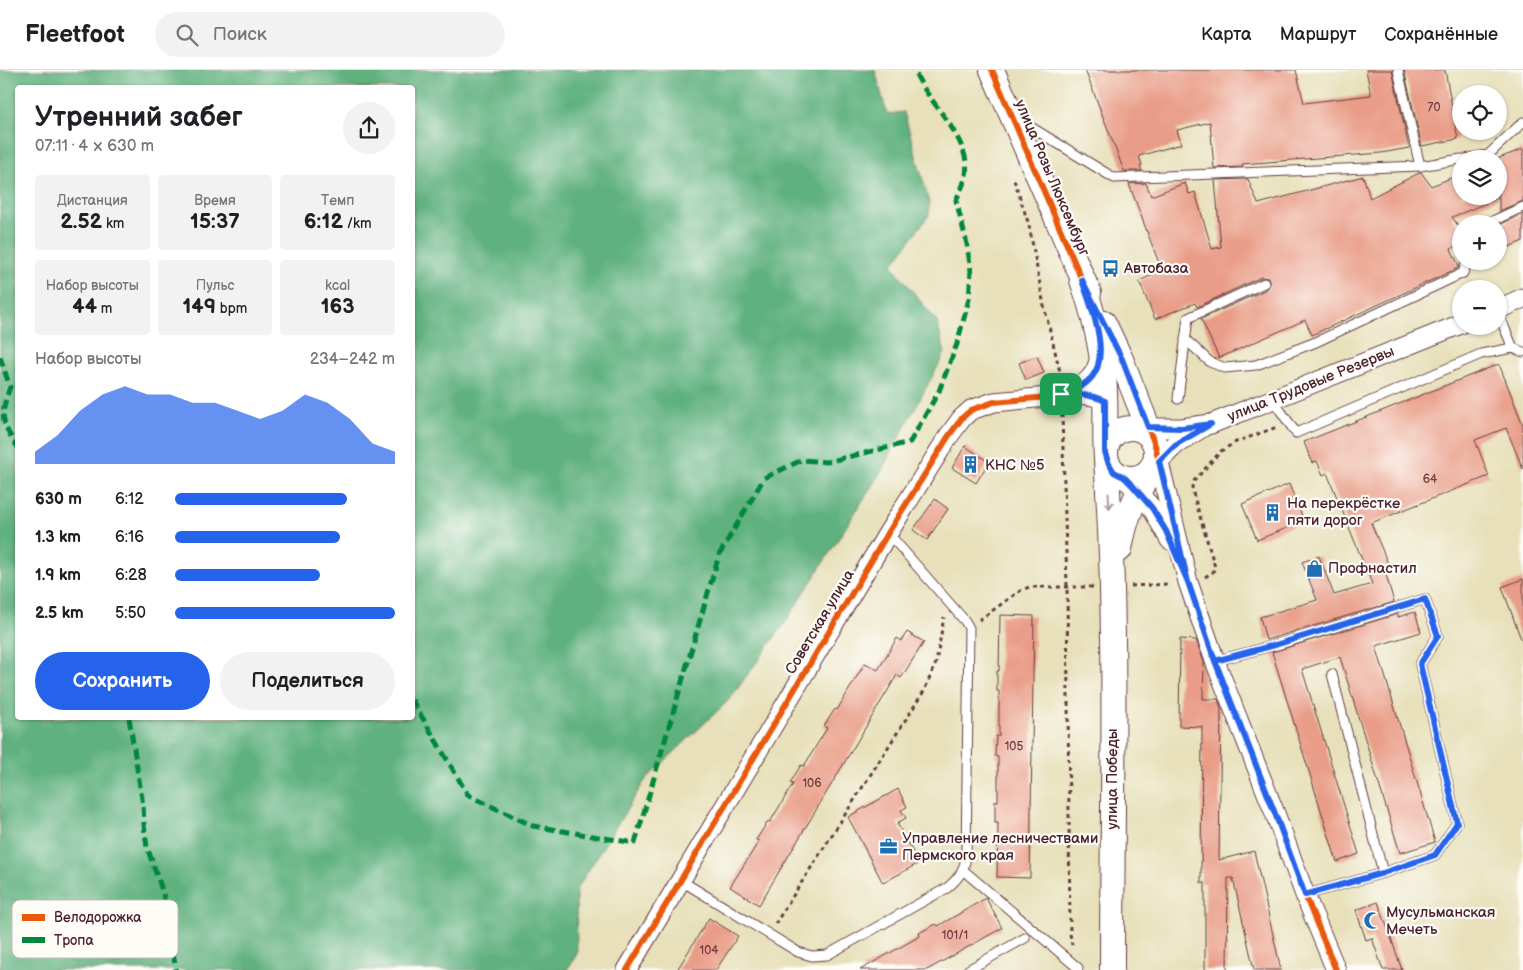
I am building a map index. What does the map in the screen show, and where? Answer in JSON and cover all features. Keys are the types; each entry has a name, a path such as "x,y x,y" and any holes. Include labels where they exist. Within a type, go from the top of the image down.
{"street":[{"name":"улица Розы Люксембург","path":"992,70 1082,280 1122,359 1188,582 1215,661 1305,895 1336,970"},
{"name":"улица Розы Люксембург","path":"1082,280 1093,314 1100,345 1105,401 1105,452"},
{"path":"1507,305 1523,298"},
{"name":"улица Трудовые Резервы","path":"1149,445 1182,428 1211,424 1452,328"},
{"path":"1061,394 1075,390 1091,379 1099,364 1100,345"},
{"name":"Советская улица","path":"627,970 888,533 948,436 962,418 971,410 994,402 1061,394 1094,396 1105,401"},
{"path":"1188,582 1160,519 1131,484 1114,472 1105,452 1108,441 1116,432 1149,445 1175,445 1211,424"},
{"path":"1131,484 1135,478 1145,474 1149,445"},
{"name":"улица Победы","path":"1105,452 1113,587 1112,970"},
{"name":"улица Победы","path":"1113,587 1131,484"}],"lane":[{"path":"1398,70 1420,166"},
{"path":"1012,116 1114,178 1420,166 1452,161"},
{"path":"1493,150 1523,122"},
{"path":"1506,215 1523,207"},
{"path":"1186,339 1210,362 1226,368 1256,365 1316,342 1464,270"},
{"path":"1178,399 1188,318 1264,283"},
{"path":"1507,334 1513,348"},
{"path":"1274,400 1296,433 1481,354 1513,348 1523,352"},
{"path":"680,880 798,952 812,956 826,955 947,888 964,870 966,857 970,634 965,621 888,533"},
{"path":"1215,661 1275,645 1425,599 1438,636 1420,664 1457,823 1435,855 1383,873 1305,895"},
{"path":"1332,674 1383,873"},
{"path":"964,870 1078,968"},
{"path":"968,970 1025,938"}],"path":[{"path":"1014,178 1030,225 1044,306 1062,380 1067,586 1070,934 1078,968"},
{"path":"768,934 924,691 936,662 947,601"}],"green space":[{"path":"0,70 875,70 887,114 904,112 929,202 929,215 892,265 937,322 945,353 879,475 785,623 730,699 646,779 576,890 577,954 567,970 0,970"}],"building":[{"path":"1085,70 1296,70 1304,103 1371,95 1366,70 1392,70 1409,148 1381,153 1242,164 1243,167 1214,168 1210,122 1177,130 1181,144 1139,156 1142,171 1124,171"},
{"path":"1404,70 1445,70 1452,107 1453,140 1422,146"},
{"path":"1523,149 1523,201 1499,211 1499,205 1507,205 1507,155"},
{"path":"1421,172 1431,186 1452,178 1452,205 1482,205 1457,215 1452,215 1451,249 1452,270 1454,270 1312,335 1305,320 1219,358 1201,319 1267,289 1270,284 1268,278 1261,277 1197,307 1195,303 1155,319 1139,281 1162,271 1129,184 1146,183 1151,196 1185,183 1189,194 1195,192 1212,249 1221,247 1215,180 1248,179 1258,204 1363,176 1370,198"},
{"path":"1523,214 1523,241 1507,248 1507,221"},
{"path":"1037,356 1044,373 1026,380 1019,363"},
{"path":"1499,364 1523,425 1523,469 1506,428 1475,440 1489,476 1371,523 1389,566 1384,568 1394,602 1266,640 1260,617 1317,600 1302,562 1319,556 1334,595 1372,584 1327,473 1323,475 1317,461 1312,463 1304,442"},
{"name":"КНС №5","path":"965,446 989,462 976,483 952,468"},
{"name":"На перекрёстке пяти дорог","path":"1289,484 1304,521 1257,540 1242,504"},
{"path":"935,499 948,509 927,540 913,530"},
{"path":"1523,579 1523,639 1521,639 1502,587"},
{"path":"1415,612 1421,632 1376,646 1435,842 1400,853 1340,657 1302,669 1359,854 1337,862 1272,652 1398,614 1398,617"},
{"path":"1000,615 1034,616 1030,878 997,877 998,823 995,823 995,801 998,801 998,757 995,756 996,736 999,736 997,671 999,671"},
{"path":"907,632 924,642 901,678 897,675 759,905 730,887 759,841 756,840 768,821 770,822 793,784 790,783 801,765 804,766 827,728 824,726 835,709 837,710 865,663 878,670 897,638 901,641"},
{"path":"1180,639 1196,640 1204,662 1203,699 1218,699 1221,708 1219,860 1254,851 1281,970 1254,970 1233,878 1228,878 1227,970 1205,970 1205,883 1201,883 1202,727 1179,726"},
{"path":"898,789 907,807 901,810 906,818 897,823 919,863 883,883 848,817"},
{"path":"986,898 1002,928 927,970 860,970 920,936 919,933 936,924 938,926"},
{"path":"1378,902 1402,970 1383,970 1372,938 1366,940 1356,910"},
{"path":"709,918 738,936 716,970 677,970"}],"marked path":[{"path":"415,705 468,795 533,826 635,843 719,555 764,478 802,460 827,462 910,442 939,391 957,344 969,299 971,271 967,244 956,200 966,175 966,164 964,152 953,130 914,70"},
{"path":"0,357 10,387 3,412 5,425 15,442"},
{"path":"129,720 143,805 147,847 164,900"},
{"path":"174,958 176,970"}],"cycle path":[{"path":"992,70 1082,280 1121,359 1155,445 1188,582 1215,661 1305,895 1336,970"},
{"path":"627,970 888,533 962,418 971,410 994,402 1079,394 1094,396 1105,401"}],"place":[{"name":"Автобаза","path":"1110,268"},
{"name":"КНС №5","path":"971,465"},
{"name":"На перекрёстке пяти дорог","path":"1273,512"},
{"name":"Профнастил","path":"1314,568"},
{"name":"Управление лесничествами Пермского края","path":"888,847"},
{"name":"Мусульманская Мечеть","path":"1372,921"}],"route":[{"path":"1061,394 1075,390 1091,379 1099,364 1100,345 1093,314 1082,280 1122,359 1148,427 1182,428 1211,424 1175,445 1159,461 1188,582 1202,622 1215,661 1275,645 1425,599 1438,636 1420,664 1457,823 1435,855 1383,873 1305,895 1215,661 1188,582 1166,531 1152,508 1124,477 1114,472 1108,462 1105,452 1105,401 1094,396 1061,394"}]}
